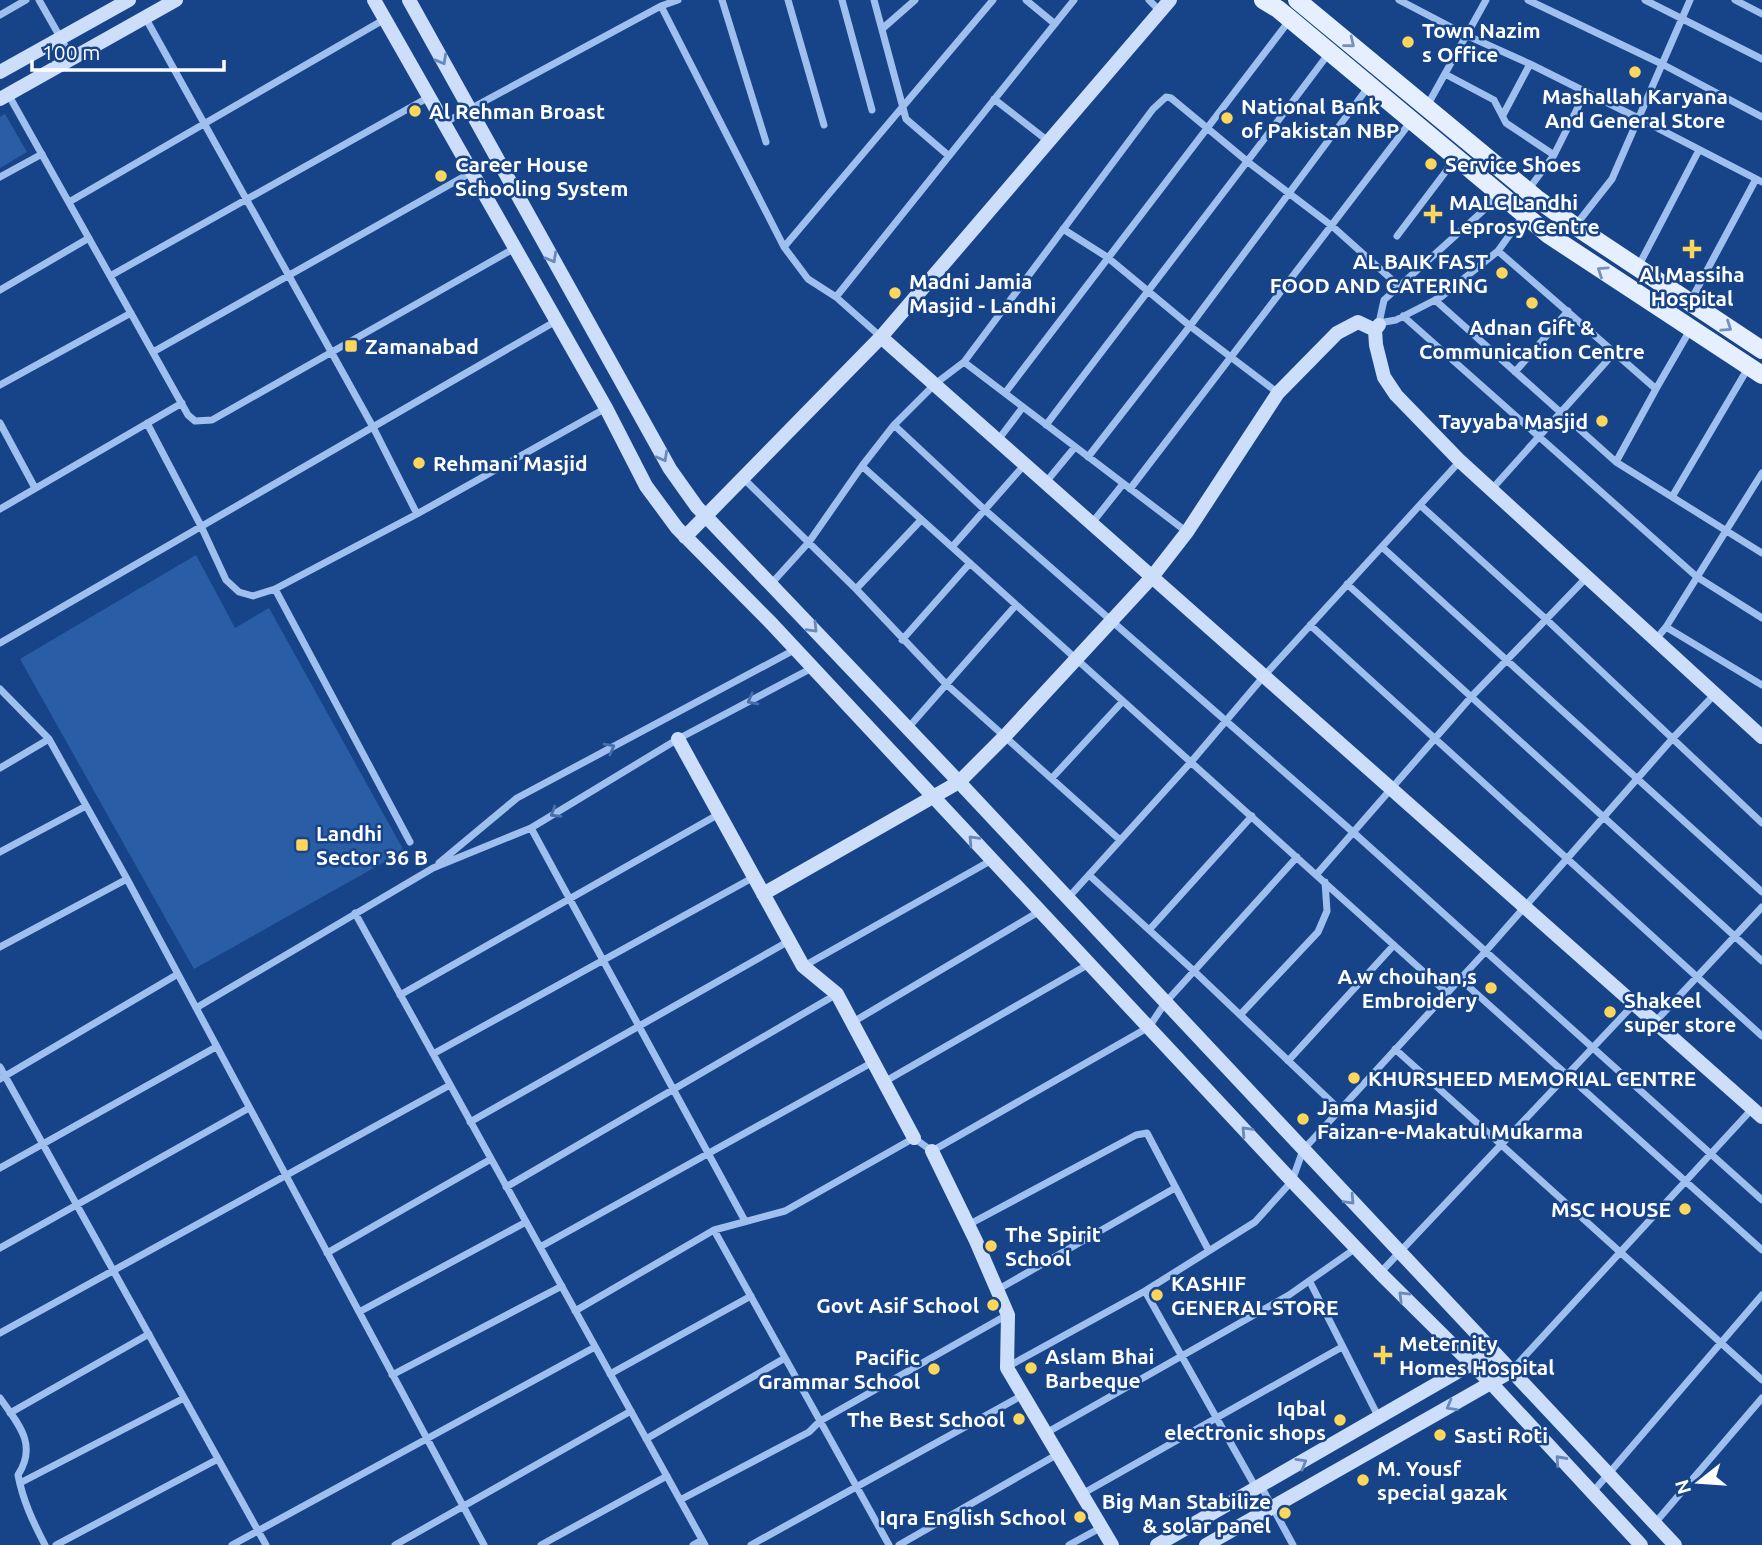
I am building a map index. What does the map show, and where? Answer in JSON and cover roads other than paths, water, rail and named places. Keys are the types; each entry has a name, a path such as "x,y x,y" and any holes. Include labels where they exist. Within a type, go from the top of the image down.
{"main road":[{"path":"1263,0 1290,19 1549,235 1755,371"},
{"path":"1303,2 1532,194 1575,226 1761,347"}],"street":[{"path":"0,15 26,0"},
{"path":"39,0 72,58"},
{"path":"0,72 129,0"},
{"path":"176,0 4,97 42,154 188,415 194,421 212,420 515,248"},
{"path":"374,0 606,408 646,485 685,537 796,649 1292,1181 1491,1383 1641,1545"},
{"path":"409,0 670,469 705,515 1675,1545"},
{"path":"444,123 661,6 678,0"},
{"path":"722,0 765,142"},
{"path":"788,0 824,124"},
{"path":"842,0 872,110"},
{"path":"874,0 906,119 949,156"},
{"path":"883,29 915,0"},
{"path":"784,247 993,0"},
{"path":"1026,0 1055,24"},
{"path":"836,297 1074,0"},
{"path":"685,537 881,337 1166,6 1149,0"},
{"path":"1399,0 1759,181 1690,302"},
{"path":"1427,107 1486,0"},
{"path":"1528,0 1662,64 1762,117"},
{"path":"1645,0 1762,60"},
{"path":"1575,226 1612,179 1690,0"},
{"path":"1735,0 1762,14"},
{"path":"661,6 784,247 808,279 836,297 935,384 1757,1113 1710,1154 1510,1372 1206,1545"},
{"path":"145,17 373,427 417,514"},
{"path":"69,202 385,19"},
{"path":"1005,393 1290,19"},
{"path":"1046,425 1329,53"},
{"path":"1503,115 1530,64"},
{"path":"1446,74 1494,100 1511,127 1554,155"},
{"path":"1088,457 1290,194 1369,86"},
{"path":"763,894 959,782 1152,577 1187,532 1278,393 1337,333 1358,322 1377,327 1435,300 1498,251 1524,216 1532,194 1586,92"},
{"path":"110,276 429,97"},
{"path":"771,584 808,542 894,425 935,384 964,362 1153,109 1166,97 1171,98 1248,162 1332,226 1399,286"},
{"path":"994,99 1049,142"},
{"path":"1092,524 1231,358 1412,120"},
{"path":"1638,268 1699,149"},
{"path":"0,177 42,154"},
{"path":"1396,236 1456,158"},
{"path":"153,352 472,172"},
{"path":"1498,194 1485,209 1384,300 1377,327 1376,345 1384,377 1396,395 1460,461 1762,737"},
{"path":"1063,229 1107,257 1190,326 1278,393"},
{"path":"0,290 89,238"},
{"path":"1498,251 1656,389"},
{"path":"1435,300 1616,462 1762,552"},
{"path":"1515,372 1568,311"},
{"path":"0,385 131,313"},
{"path":"1403,316 1697,578 1762,618"},
{"path":"0,643 556,321"},
{"path":"1616,462 1690,330"},
{"path":"1492,490 1615,352"},
{"path":"964,362 1187,532"},
{"path":"1672,497 1755,371"},
{"path":"0,509 182,403"},
{"path":"998,440 1023,407"},
{"path":"147,423 226,580 239,592 253,596 275,589 417,514 606,408"},
{"path":"0,423 36,488"},
{"path":"894,425 986,511 1354,833 1762,1200"},
{"path":"1046,483 1074,447"},
{"path":"1068,899 1264,676 1460,461"},
{"path":"952,547 1025,464"},
{"path":"862,466 1447,992"},
{"path":"1656,639 1762,473"},
{"path":"743,478 856,589 946,684 1120,840"},
{"path":"1420,505 1547,620 1762,823"},
{"path":"856,589 921,520"},
{"path":"1382,547 1762,892"},
{"path":"902,640 970,564"},
{"path":"1316,874 1472,696 1587,577"},
{"path":"1347,584 1762,961"},
{"path":"275,589 410,842"},
{"path":"908,729 1016,605"},
{"path":"1310,625 1762,1036"},
{"path":"1666,627 1762,685"},
{"path":"433,868 517,798 796,649"},
{"path":"196,1008 433,868 531,828 678,739 813,668"},
{"path":"0,690 50,739 485,1545"},
{"path":"1007,1368 1145,1291 1255,1222 1292,1181 1303,1150 1485,952 1715,694"},
{"path":"1052,778 1123,701"},
{"path":"0,768 50,739"},
{"path":"678,739 803,966 836,994 914,1138 932,1151 1008,1315 1007,1368 1112,1545"},
{"path":"0,852 86,806"},
{"path":"400,995 719,814"},
{"path":"1149,930 1252,816"},
{"path":"531,828 745,1221"},
{"path":"932,1151 1149,1027 1165,1003 1297,857"},
{"path":"803,966 992,859"},
{"path":"1089,874 1340,1110"},
{"path":"433,1054 754,877"},
{"path":"0,947 127,879"},
{"path":"1240,1015 1318,932 1327,911 1325,882"},
{"path":"1655,1023 1762,907"},
{"path":"852,1023 1040,911"},
{"path":"355,913 704,1543 693,1545"},
{"path":"470,1122 789,941"},
{"path":"1288,1061 1394,945"},
{"path":"884,1082 1090,964"},
{"path":"3,1077 178,974"},
{"path":"1459,978 1762,1250"},
{"path":"506,1187 836,994"},
{"path":"1380,1273 1634,1004"},
{"path":"0,1168 216,1047"},
{"path":"1395,1049 1762,1380"},
{"path":"540,1247 873,1062"},
{"path":"0,1067 3,1077 266,1545"},
{"path":"0,1333 450,1085"},
{"path":"0,1248 249,1108"},
{"path":"968,1225 1136,1135 1147,1133 1209,1251"},
{"path":"575,1311 714,1230 785,1210 914,1138"},
{"path":"327,1253 491,1159"},
{"path":"998,1290 1175,1188"},
{"path":"359,1312 526,1222"},
{"path":"714,1230 889,1545"},
{"path":"1046,1433 1310,1282 1356,1248"},
{"path":"1310,1282 1379,1419"},
{"path":"393,1375 562,1286"},
{"path":"1145,1291 1293,1545"},
{"path":"1591,1494 1762,1294"},
{"path":"610,1374 751,1296"},
{"path":"680,1500 809,1432 820,1421 1008,1315"},
{"path":"10,1413 149,1334"},
{"path":"232,1545 595,1346"},
{"path":"1082,1494 1342,1347"},
{"path":"1157,1545 1472,1366 1492,1352"},
{"path":"646,1439 785,1357"},
{"path":"751,1545 1024,1395"},
{"path":"0,1398 28,1446 26,1462 18,1475 30,1517 45,1545"},
{"path":"20,1483 184,1398"},
{"path":"1654,1523 1762,1398"},
{"path":"395,1545 631,1411"},
{"path":"899,1545 1058,1454"},
{"path":"56,1545 218,1459"},
{"path":"541,1545 667,1476"},
{"path":"1069,1545 1101,1527"}],"place":[{"name":"Town Nazim s Office","path":"1408,42"},
{"name":"Mashallah Karyana And General Store","path":"1635,72"},
{"name":"Al Rehman Broast","path":"415,111"},
{"name":"National Bank of Pakistan NBP","path":"1227,118"},
{"name":"Service Shoes","path":"1431,164"},
{"name":"Career House Schooling System","path":"441,176"},
{"name":"MALC Landhi Leprosy Centre","path":"1433,214"},
{"name":"Al Massiha Hospital","path":"1692,249"},
{"name":"AL BAIK FAST FOOD AND CATERING","path":"1502,273"},
{"name":"Madni Jamia Masjid - Landhi","path":"895,293"},
{"name":"Adnan Gift & Communication Centre","path":"1532,303"},
{"name":"Zamanabad","path":"351,346"},
{"name":"Tayyaba Masjid","path":"1602,421"},
{"name":"Rehmani Masjid","path":"419,463"},
{"name":"Landhi Sector 36 B","path":"302,845"},
{"name":"A.w chouhan,s Embroidery","path":"1491,988"},
{"name":"Shakeel super store","path":"1610,1012"},
{"name":"KHURSHEED MEMORIAL CENTRE","path":"1354,1078"},
{"name":"Jama Masjid Faizan-e-Makatul Mukarma","path":"1303,1119"},
{"name":"MSC HOUSE","path":"1685,1209"},
{"name":"The Spirit School","path":"991,1246"},
{"name":"KASHIF GENERAL STORE","path":"1157,1295"},
{"name":"Govt Asif School","path":"993,1305"},
{"name":"Meternity Homes Hospital","path":"1383,1355"},
{"name":"Aslam Bhai Barbeque","path":"1031,1368"},
{"name":"Pacific Grammar School","path":"934,1369"},
{"name":"The Best School","path":"1019,1419"},
{"name":"Iqbal electronic shops","path":"1340,1420"},
{"name":"Sasti Roti","path":"1440,1435"},
{"name":"M. Yousf special gazak","path":"1363,1480"},
{"name":"Big Man Stabilize & solar panel","path":"1285,1513"},
{"name":"Iqra English School","path":"1080,1517"}]}
